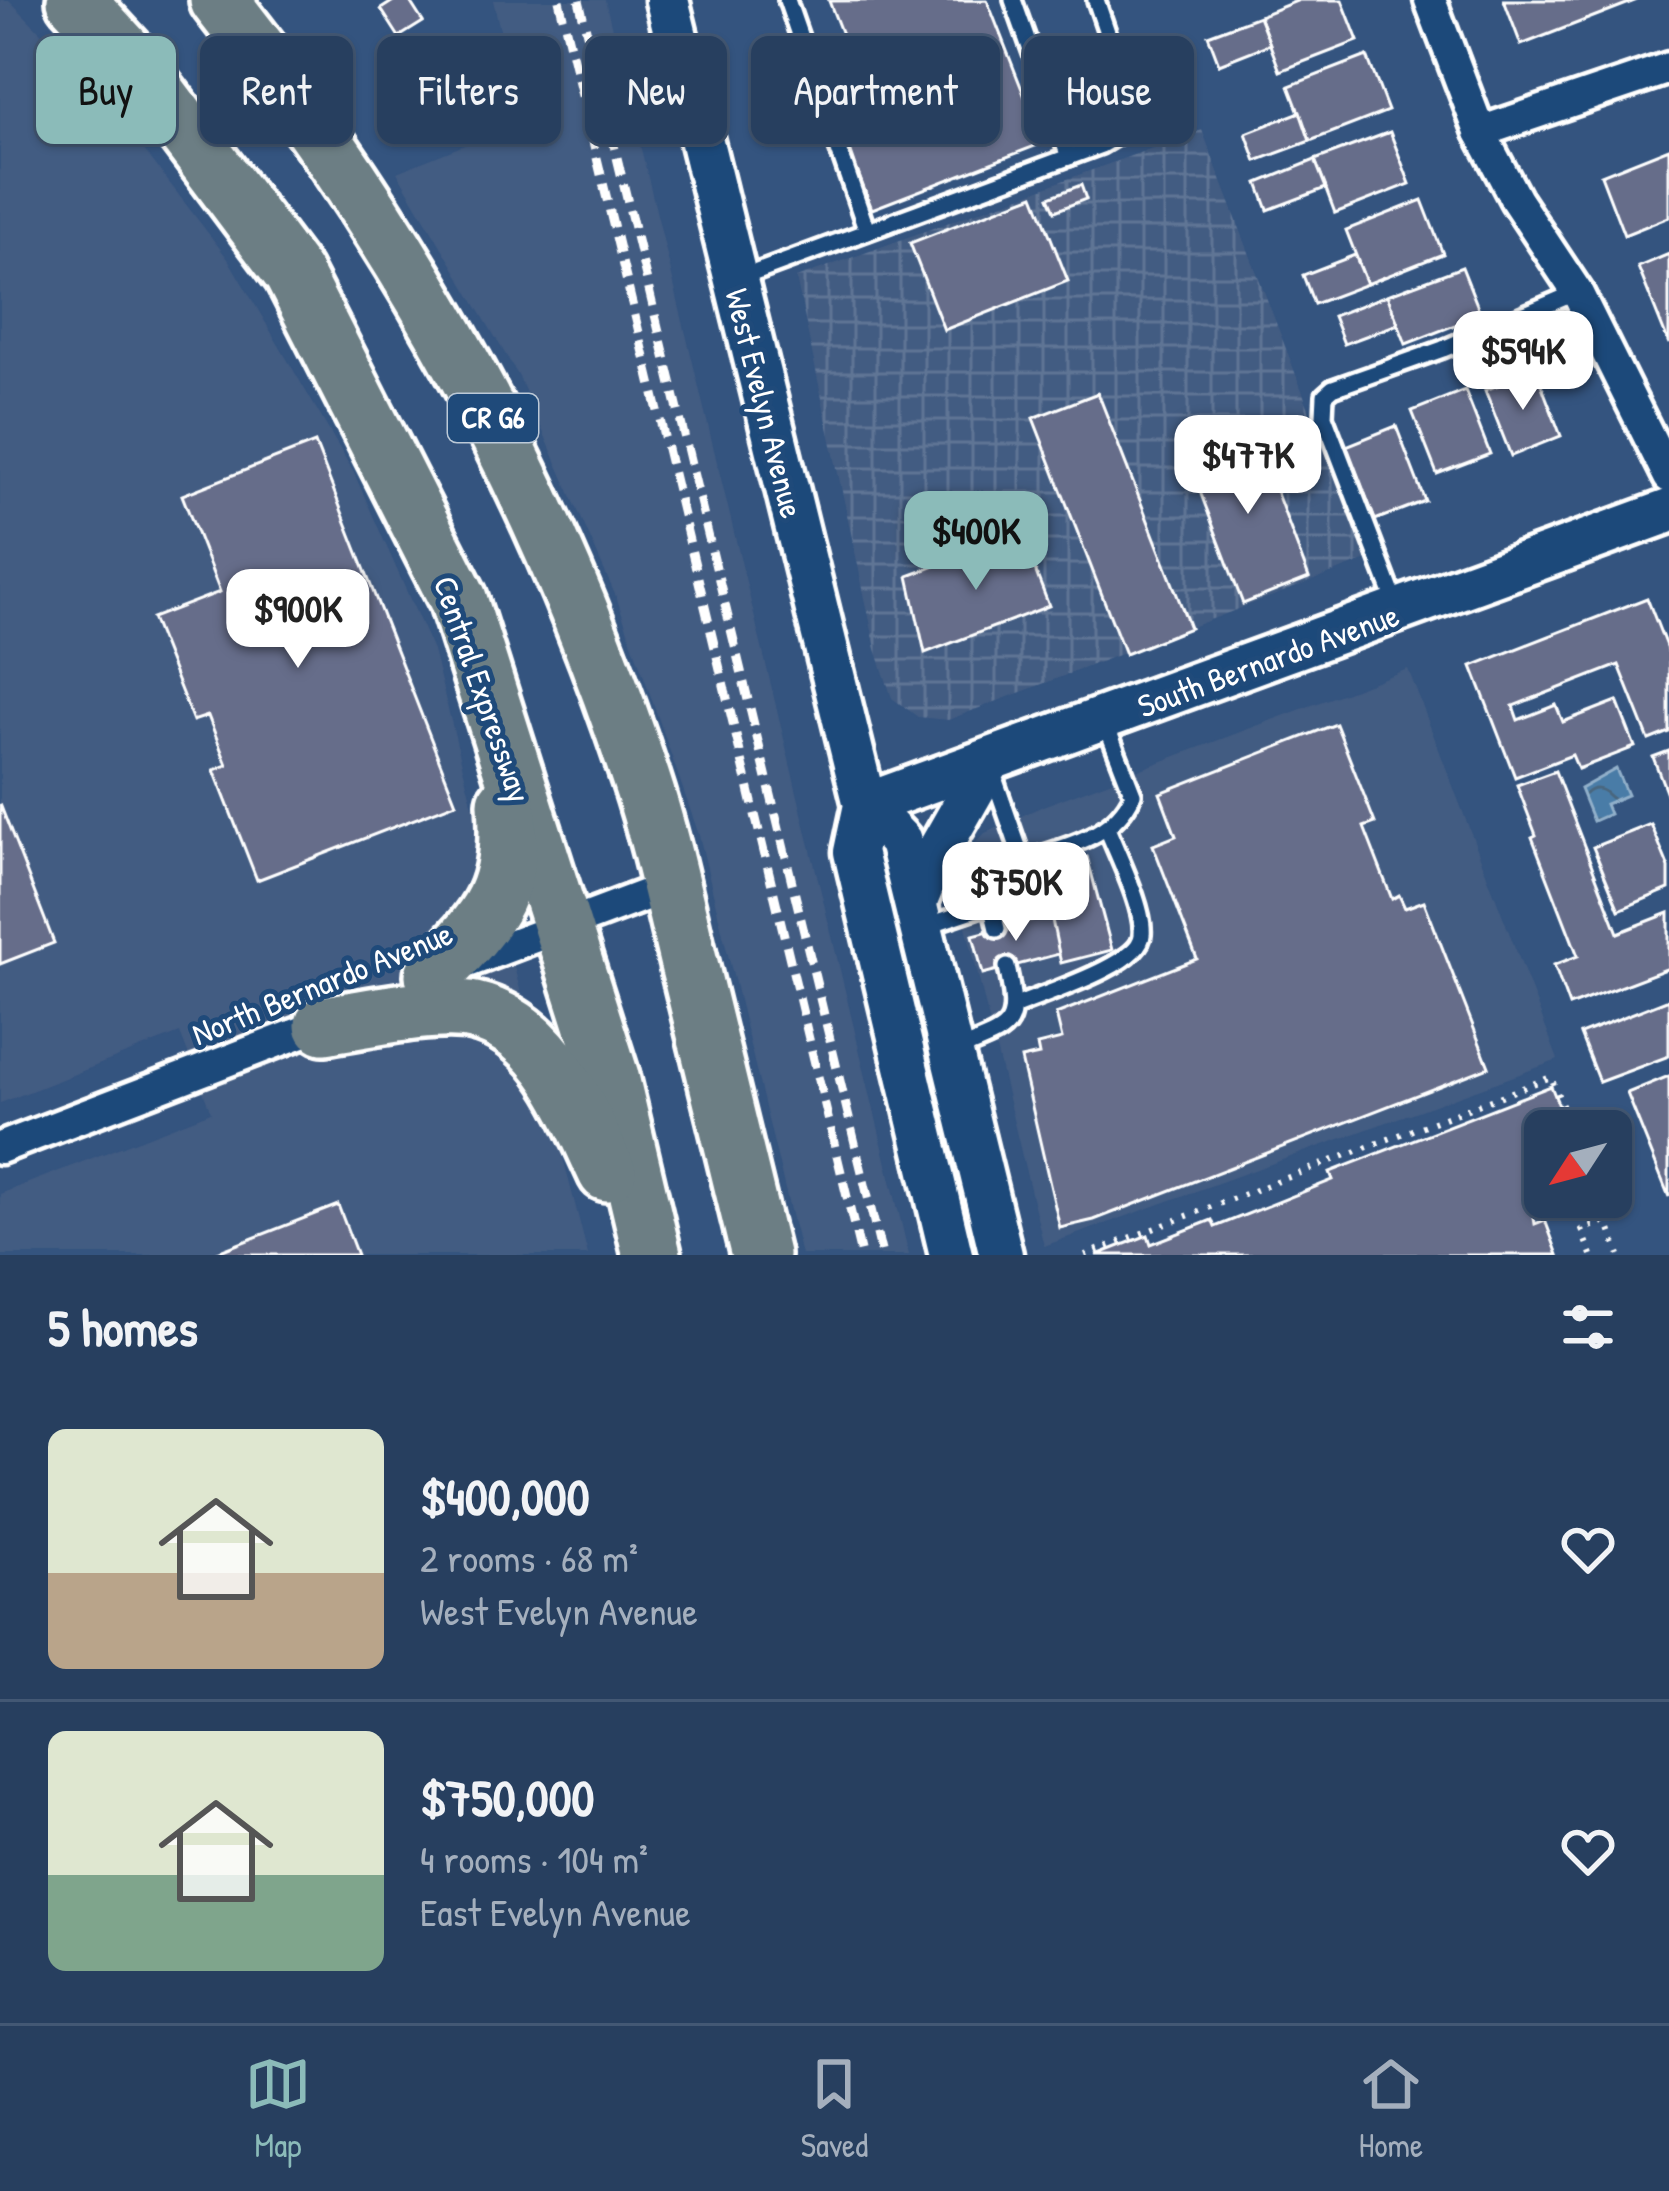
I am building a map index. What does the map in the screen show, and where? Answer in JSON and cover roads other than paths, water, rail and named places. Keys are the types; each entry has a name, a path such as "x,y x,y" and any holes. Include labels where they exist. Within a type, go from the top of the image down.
{"highway":[{"name":"Central Expressway","path":"76,0 136,64 293,274 458,599 610,1077 650,1255"},
{"name":"CR G6","path":"219,0 285,83 373,209 486,404 576,601 642,783 671,885 760,1255"},
{"path":"434,975 485,921 506,878 506,793 485,681"},
{"path":"324,1025 406,1012 473,1011 513,1029 539,1050 567,1086 650,1255"}],"main road":[{"name":"West Evelyn Avenue","path":"667,0 865,805"},
{"name":"South Bernardo Avenue","path":"865,805 1669,512"},
{"path":"920,915 932,862 989,762"},
{"path":"865,805 899,841 1001,1255"},
{"path":"865,805 855,852 951,1255"}],"street":[{"path":"1430,0 1480,132 1516,200 1577,292 1669,477"},
{"path":"1480,132 1669,68"},
{"name":"North Bernardo Avenue","path":"0,1148 324,1025 434,975 671,885"}],"lane":[{"path":"788,0 867,231"},
{"path":"1013,0 1070,157"},
{"path":"735,280 1101,146 1138,123 1096,0"},
{"path":"1399,612 1324,416 1325,395 1577,292"},
{"path":"920,915 992,904 1023,861 1108,828 1124,817 1133,794 1104,720"},
{"path":"989,762 1023,861"},
{"path":"1016,1006 1128,958 1143,937 1108,828"},
{"path":"992,904 997,929"},
{"path":"953,1052 1003,1032 1016,1006 1007,968"}],"water":[{"path":"1616,769 1627,795 1605,804 1609,814 1593,821 1580,789"}],"railway":[{"path":"559,0 861,1255"},
{"path":"579,0 882,1255"}]}
